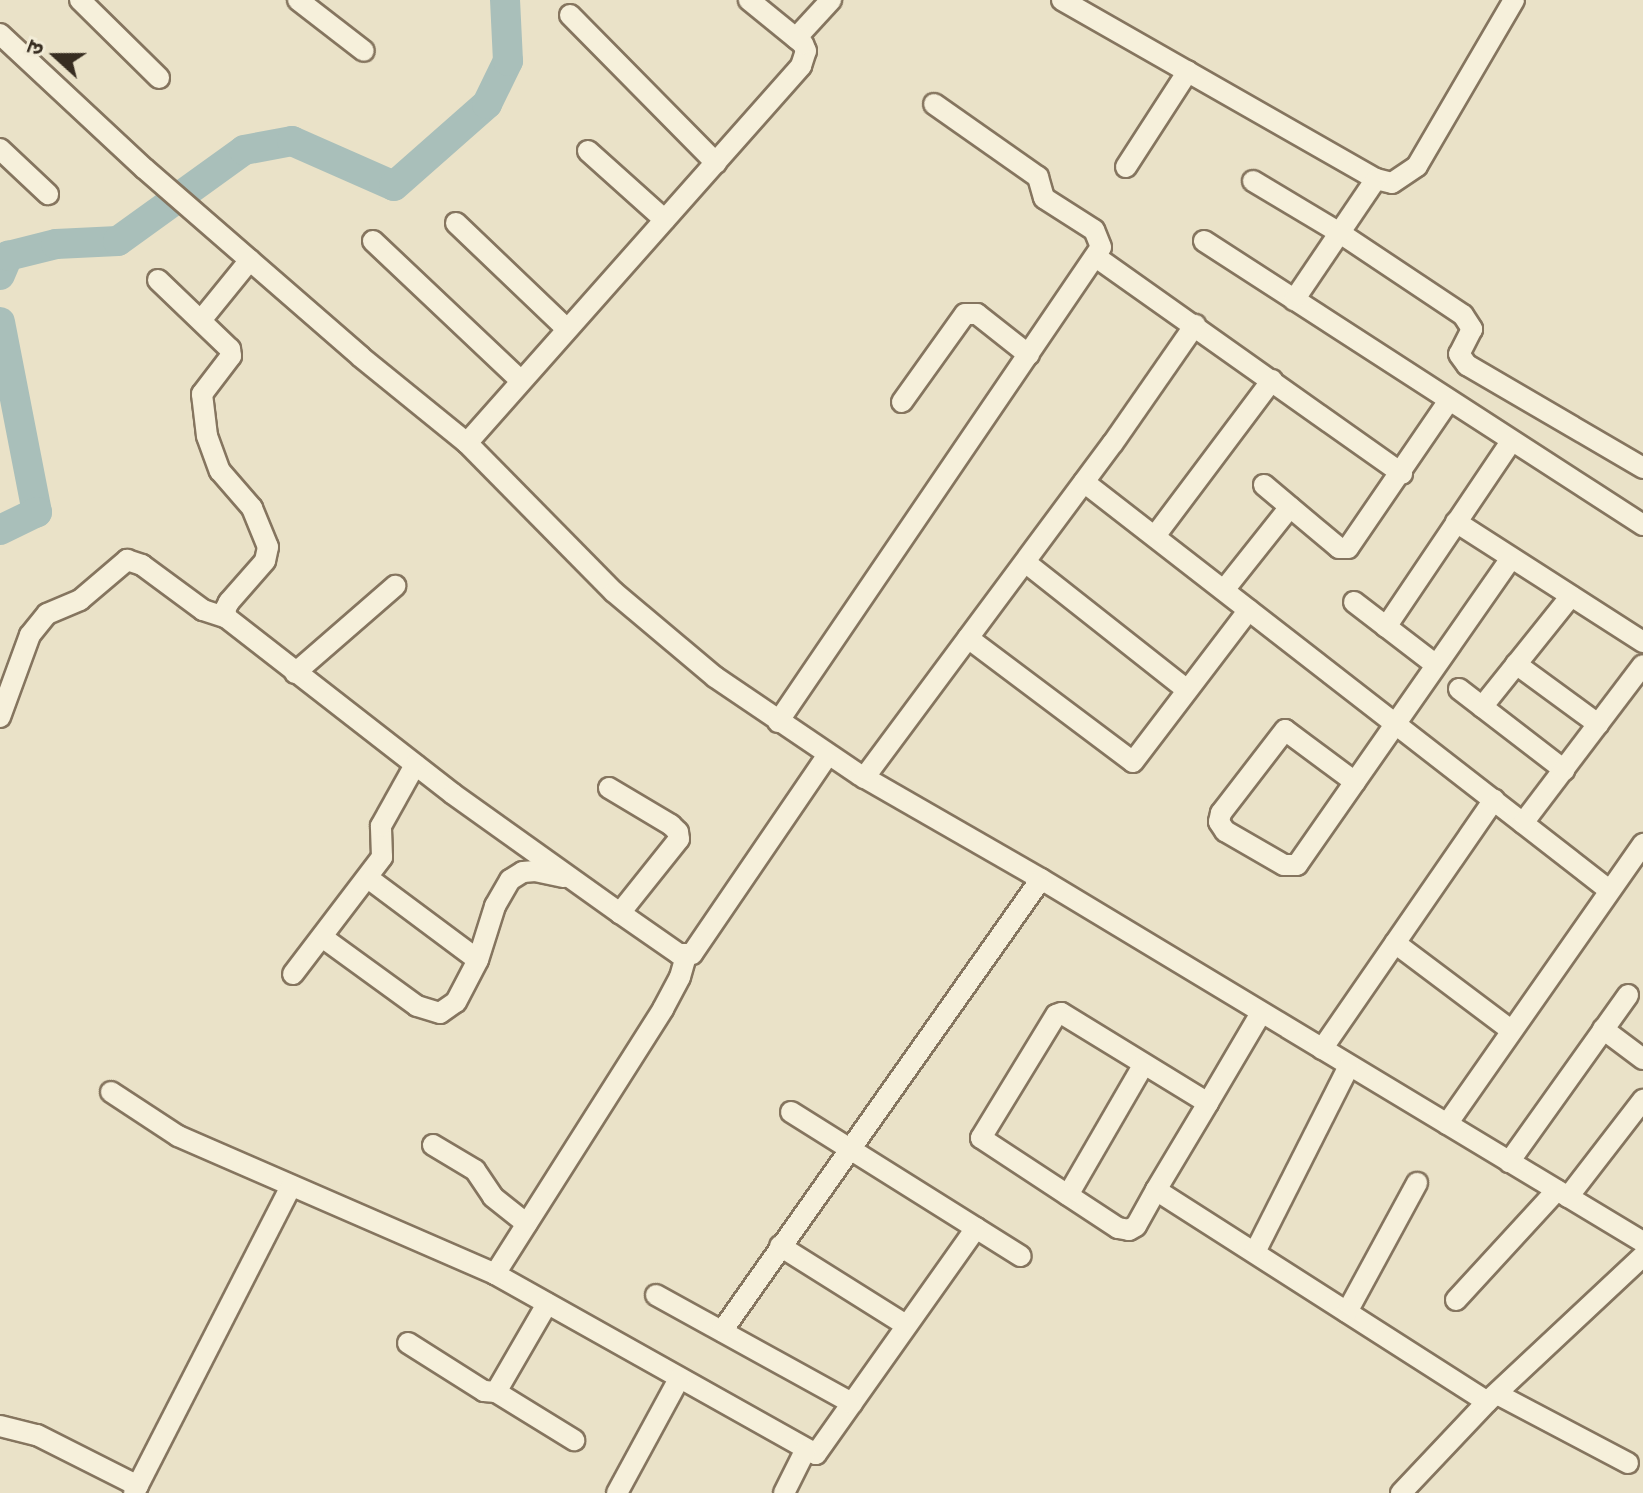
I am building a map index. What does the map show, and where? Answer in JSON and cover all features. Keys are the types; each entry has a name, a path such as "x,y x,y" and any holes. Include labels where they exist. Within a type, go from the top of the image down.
{"street":[{"path":"80,0 159,78"},
{"path":"298,0 364,51"},
{"path":"467,443 801,66 806,51 796,38 749,0"},
{"path":"796,38 831,0"},
{"path":"1062,0 1376,179 1392,183 1417,166 1514,0"},
{"path":"570,15 716,163"},
{"path":"0,34 242,254 467,443 614,592 715,677 864,778 1041,879 1643,1242"},
{"path":"1126,167 1188,71"},
{"path":"778,722 1101,247 1094,230 1044,198 1038,177 934,104"},
{"path":"0,149 48,194"},
{"path":"588,151 665,220"},
{"path":"1294,300 1376,179"},
{"path":"1253,181 1340,233 1471,322 1472,329 1459,354 1467,365 1643,468"},
{"path":"456,223 567,329"},
{"path":"373,241 520,380"},
{"path":"1204,241 1448,402 1643,525"},
{"path":"202,319 242,254"},
{"path":"1096,257 1402,474"},
{"path":"158,280 230,349 231,356 202,394 207,436 220,471 252,508 268,547 265,561 229,602 225,610 227,618"},
{"path":"902,402 965,314 977,314 1029,355"},
{"path":"864,778 1084,482 1195,325"},
{"path":"1155,536 1272,380"},
{"path":"1264,485 1339,548 1348,548 1402,474 1448,402"},
{"path":"1386,627 1511,442"},
{"path":"1084,482 1609,890"},
{"path":"1224,590 1290,507"},
{"path":"1456,522 1643,642"},
{"path":"1355,782 1285,730 1221,813 1219,822 1225,831 1284,865 1297,865 1355,782 1395,723 1511,558"},
{"path":"0,717 30,635 47,614 80,600 127,560 142,565 203,610 227,618 415,765 573,880 686,956"},
{"path":"1025,562 1187,690"},
{"path":"295,673 395,586"},
{"path":"1482,707 1571,596"},
{"path":"1354,602 1436,665"},
{"path":"968,638 1127,761 1133,762 1249,610"},
{"path":"1516,664 1598,724"},
{"path":"1523,823 1643,665"},
{"path":"1459,689 1564,770"},
{"path":"686,956 692,954 828,755"},
{"path":"293,974 382,857 381,826 415,765"},
{"path":"609,788 671,825 678,832 679,839 620,913"},
{"path":"1322,1049 1494,800"},
{"path":"1447,1124 1643,844"},
{"path":"322,937 417,1006 440,1013 456,1002 478,960 495,906 510,880 523,872 535,871 573,880"},
{"path":"368,878 478,960"},
{"path":"722,1331 848,1148 1041,879"},
{"path":"1395,943 1512,1031"},
{"path":"495,1274 663,1009 680,977 686,956"},
{"path":"1509,1162 1628,995"},
{"path":"1208,1103 1061,1013 1056,1015 981,1138 987,1145 1123,1231 1136,1226 1261,1013"},
{"path":"1603,1029 1643,1059"},
{"path":"1068,1195 1144,1064"},
{"path":"1255,1252 1349,1066"},
{"path":"111,1092 178,1136 495,1274 805,1451 816,1454 976,1228"},
{"path":"1456,1300 1562,1194 1643,1100"},
{"path":"791,1112 1021,1256"},
{"path":"433,1145 475,1170 493,1197 527,1224"},
{"path":"1347,1312 1417,1183"},
{"path":"0,1426 37,1435 136,1490 291,1186"},
{"path":"1156,1190 1347,1312 1492,1398 1628,1463"},
{"path":"780,1246 906,1325"},
{"path":"1401,1493 1492,1398 1643,1256"},
{"path":"656,1295 852,1403"},
{"path":"496,1392 547,1304"},
{"path":"408,1343 484,1391 496,1392 574,1440"},
{"path":"617,1493 679,1379"},
{"path":"784,1493 805,1451"}],"waterway":[{"path":"0,275 8,256 56,244 118,241 244,150 292,141 394,186 487,104 508,61 505,0"},
{"path":"0,322 37,512 0,530"}]}
